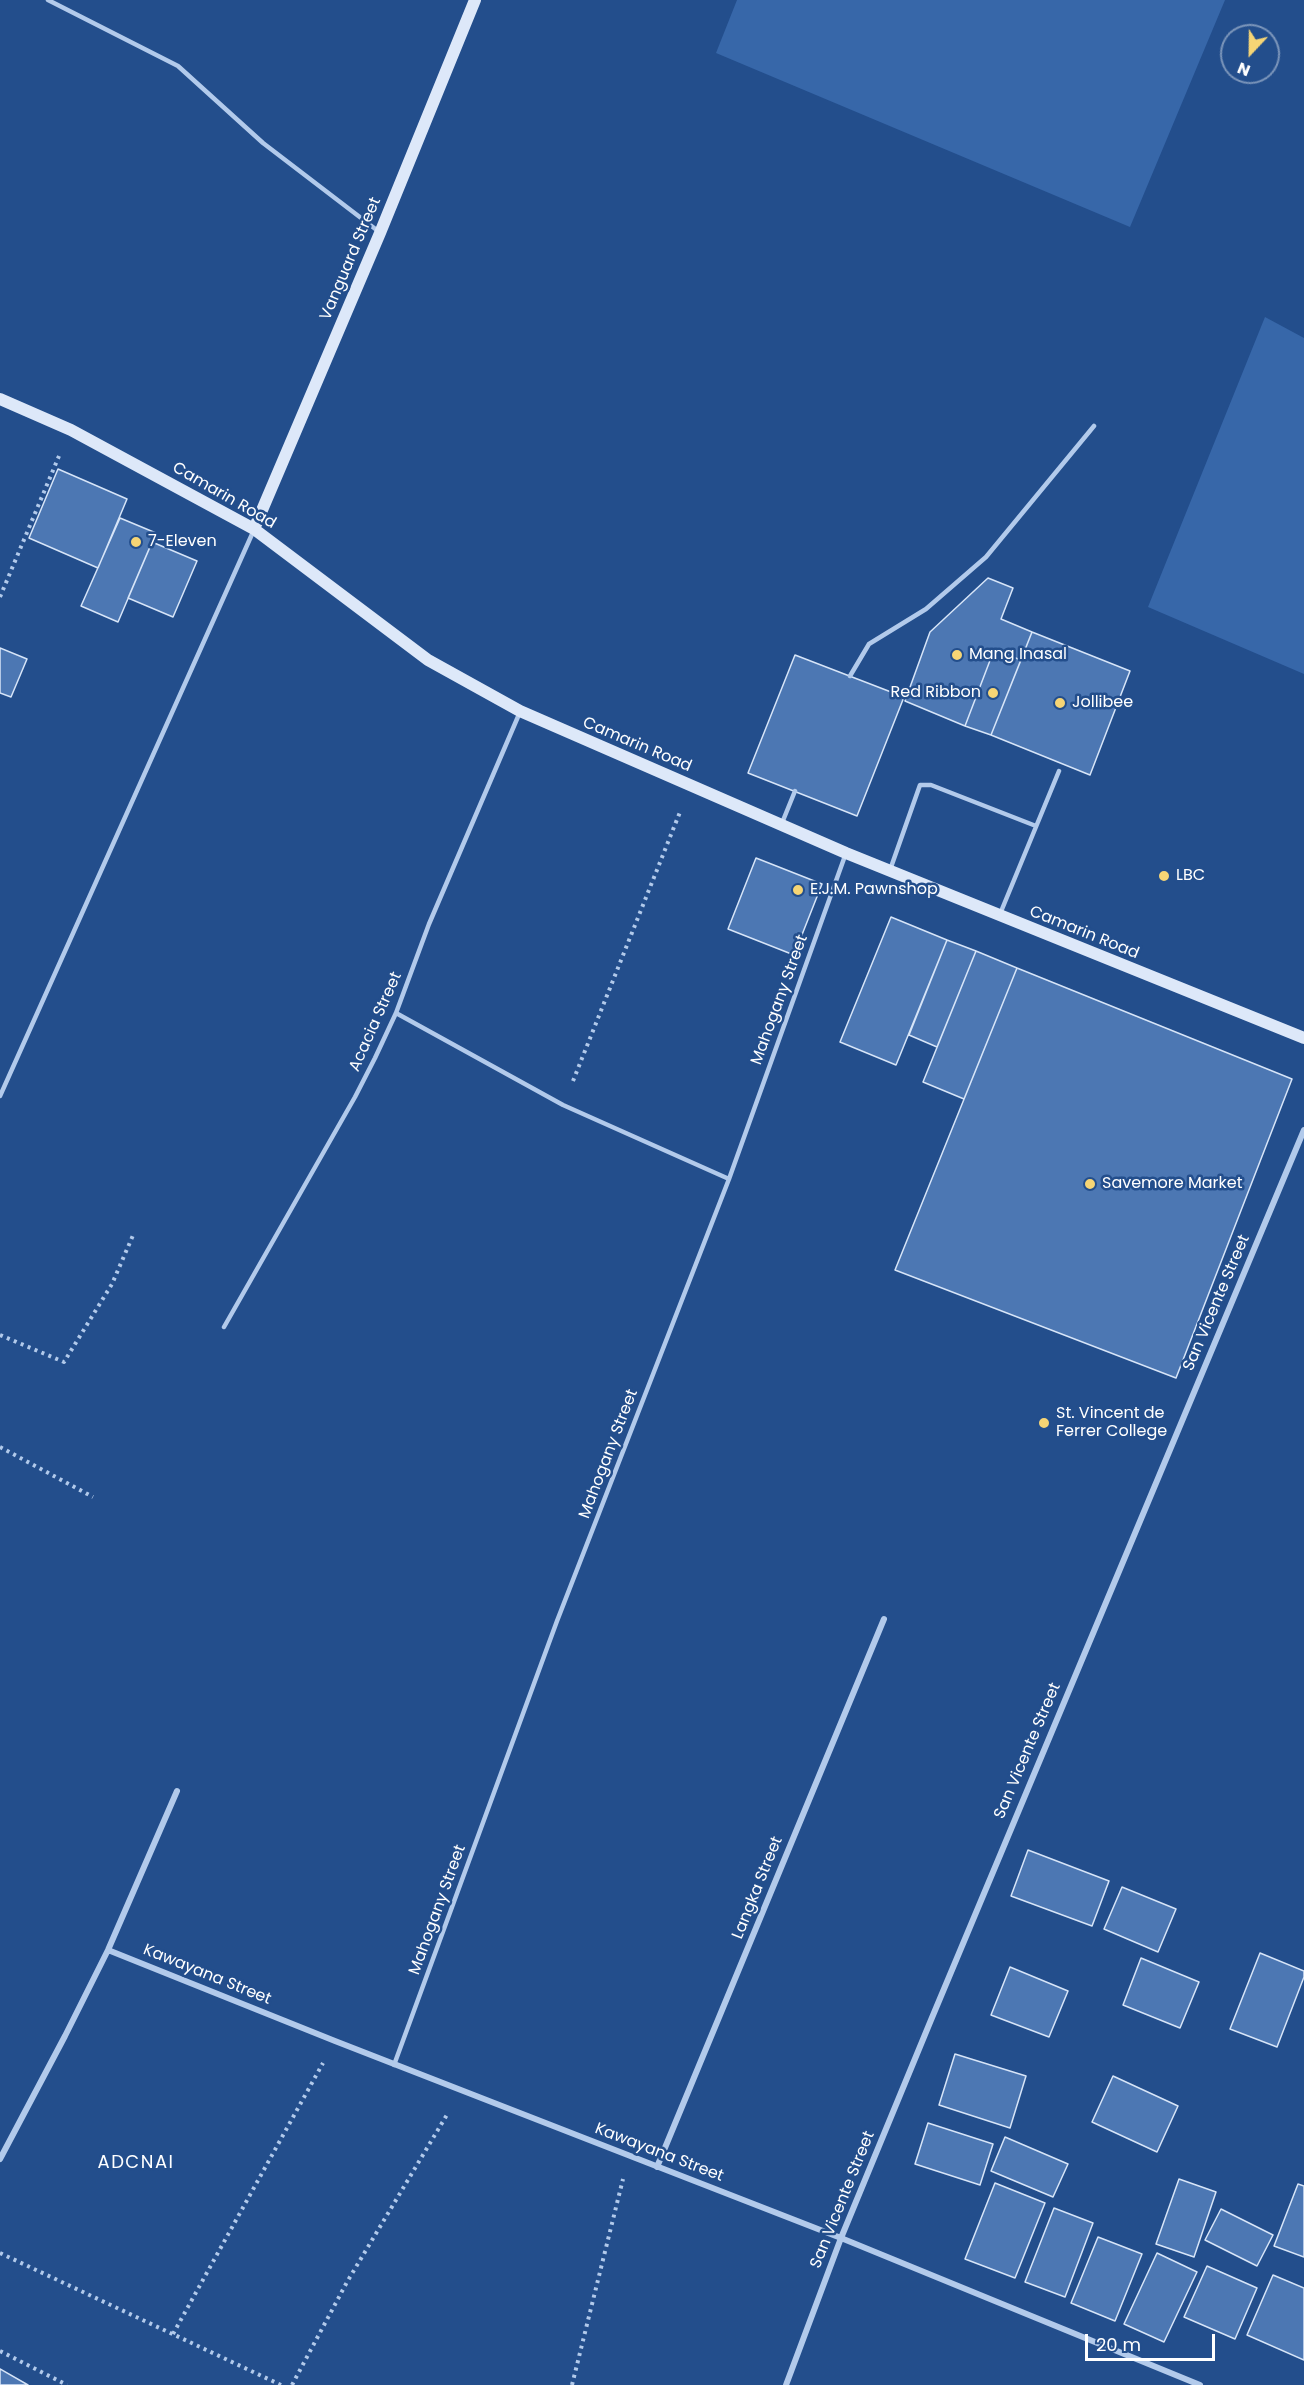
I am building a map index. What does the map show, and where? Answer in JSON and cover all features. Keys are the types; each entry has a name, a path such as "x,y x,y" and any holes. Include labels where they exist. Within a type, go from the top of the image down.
{"main road":[{"name":"Vanguard Street","path":"254,529 476,0"},
{"name":"Camarin Road","path":"0,399 71,430 254,529 428,660 520,711 846,853 1304,1038"}],"street":[{"name":"San Vicente Street","path":"786,2385 841,2238 1025,1792 1304,1130"},
{"name":"Langka Street","path":"657,2167 884,1619"},
{"path":"0,2159 108,1950 177,1791"},
{"name":"Kawayana Street","path":"108,1950 461,2091 841,2238 1200,2385"}],"lane":[{"path":"48,0 178,66 263,143 380,233"},
{"path":"850,676 869,644 926,609 986,558 1094,426"},
{"path":"0,1096 254,529"},
{"name":"Acacia Street","path":"224,1327 356,1097 396,1013 429,924 520,711"},
{"path":"999,916 1059,771"},
{"path":"889,870 920,785 932,785 1036,826"},
{"path":"781,825 795,791"},
{"name":"Mahogany Street","path":"394,2064 557,1621 729,1179 846,853"},
{"path":"396,1013 563,1105 729,1179"}],"path":[{"path":"0,597 71,430"},
{"path":"563,1105 691,786"},
{"path":"0,1335 64,1362 112,1284 134,1233"},
{"path":"0,1447 93,1497"},
{"path":"173,2334 335,2041"},
{"path":"292,2385 347,2282 461,2091"},
{"path":"572,2385 628,2155"},
{"path":"0,2253 280,2385"},
{"path":"0,2350 67,2385"}],"shaded area":[{"path":"737,0 1225,0 1130,227 716,53"},
{"path":"1265,317 1304,338 1304,674 1148,607"}],"building":[{"path":"58,469 127,499 98,568 29,538"},
{"path":"120,518 156,533 118,622 81,606"},
{"path":"152,542 197,561 173,617 128,598"},
{"name":"Mang Inasal","path":"988,578 1013,588 1001,619 1032,632 1021,660 994,650 965,726 905,701 930,632"},
{"name":"Jollibee","path":"1032,632 1130,671 1090,775 991,735"},
{"path":"0,648 27,659 11,697 0,693"},
{"name":"Red Ribbon","path":"994,650 1021,660 991,735 965,726"},
{"path":"795,655 904,697 857,816 748,773"},
{"path":"756,858 822,884 794,955 728,929"},
{"path":"891,917 947,940 896,1065 840,1042"},
{"path":"947,940 976,951 937,1047 909,1035"},
{"path":"976,951 1017,968 964,1099 923,1082"},
{"name":"Savemore Market","path":"1017,968 1292,1079 1176,1378 895,1270"},
{"path":"1028,1850 1109,1881 1092,1926 1011,1896"},
{"path":"1122,1887 1176,1909 1158,1952 1104,1929"},
{"path":"1260,1953 1304,1971 1304,1977 1277,2047 1230,2029"},
{"path":"1141,1958 1199,1982 1180,2028 1123,2005"},
{"path":"1010,1967 1068,1991 1049,2037 991,2015"},
{"path":"955,2054 1026,2076 1010,2128 939,2105"},
{"path":"1113,2076 1178,2106 1157,2152 1092,2122"},
{"path":"928,2123 993,2144 980,2185 915,2164"},
{"path":"1005,2137 1068,2164 1053,2197 991,2171"},
{"path":"1179,2179 1216,2192 1194,2257 1156,2244"},
{"path":"995,2183 1045,2203 1015,2278 965,2259"},
{"path":"1298,2184 1304,2186 1304,2257 1274,2246"},
{"path":"1054,2208 1093,2223 1065,2297 1025,2282"},
{"path":"1221,2209 1273,2235 1257,2266 1205,2240"},
{"path":"1098,2237 1142,2254 1115,2321 1071,2303"},
{"path":"1157,2253 1197,2272 1164,2342 1124,2324"},
{"path":"1207,2266 1257,2288 1235,2339 1184,2317"},
{"path":"1273,2275 1304,2288 1304,2360 1247,2335"},
{"path":"0,2369 28,2385 0,2385"}],"place":[{"name":"7-Eleven","path":"136,542"},
{"name":"Mang Inasal","path":"957,655"},
{"name":"Red Ribbon","path":"993,693"},
{"name":"Jollibee","path":"1060,703"},
{"name":"LBC","path":"1164,876"},
{"name":"E.J.M. Pawnshop","path":"798,890"},
{"name":"Savemore Market","path":"1090,1184"},
{"name":"St. Vincent de Ferrer College","path":"1044,1423"}],"district":[{"name":"ADCNAI","path":"136,2163"}]}
